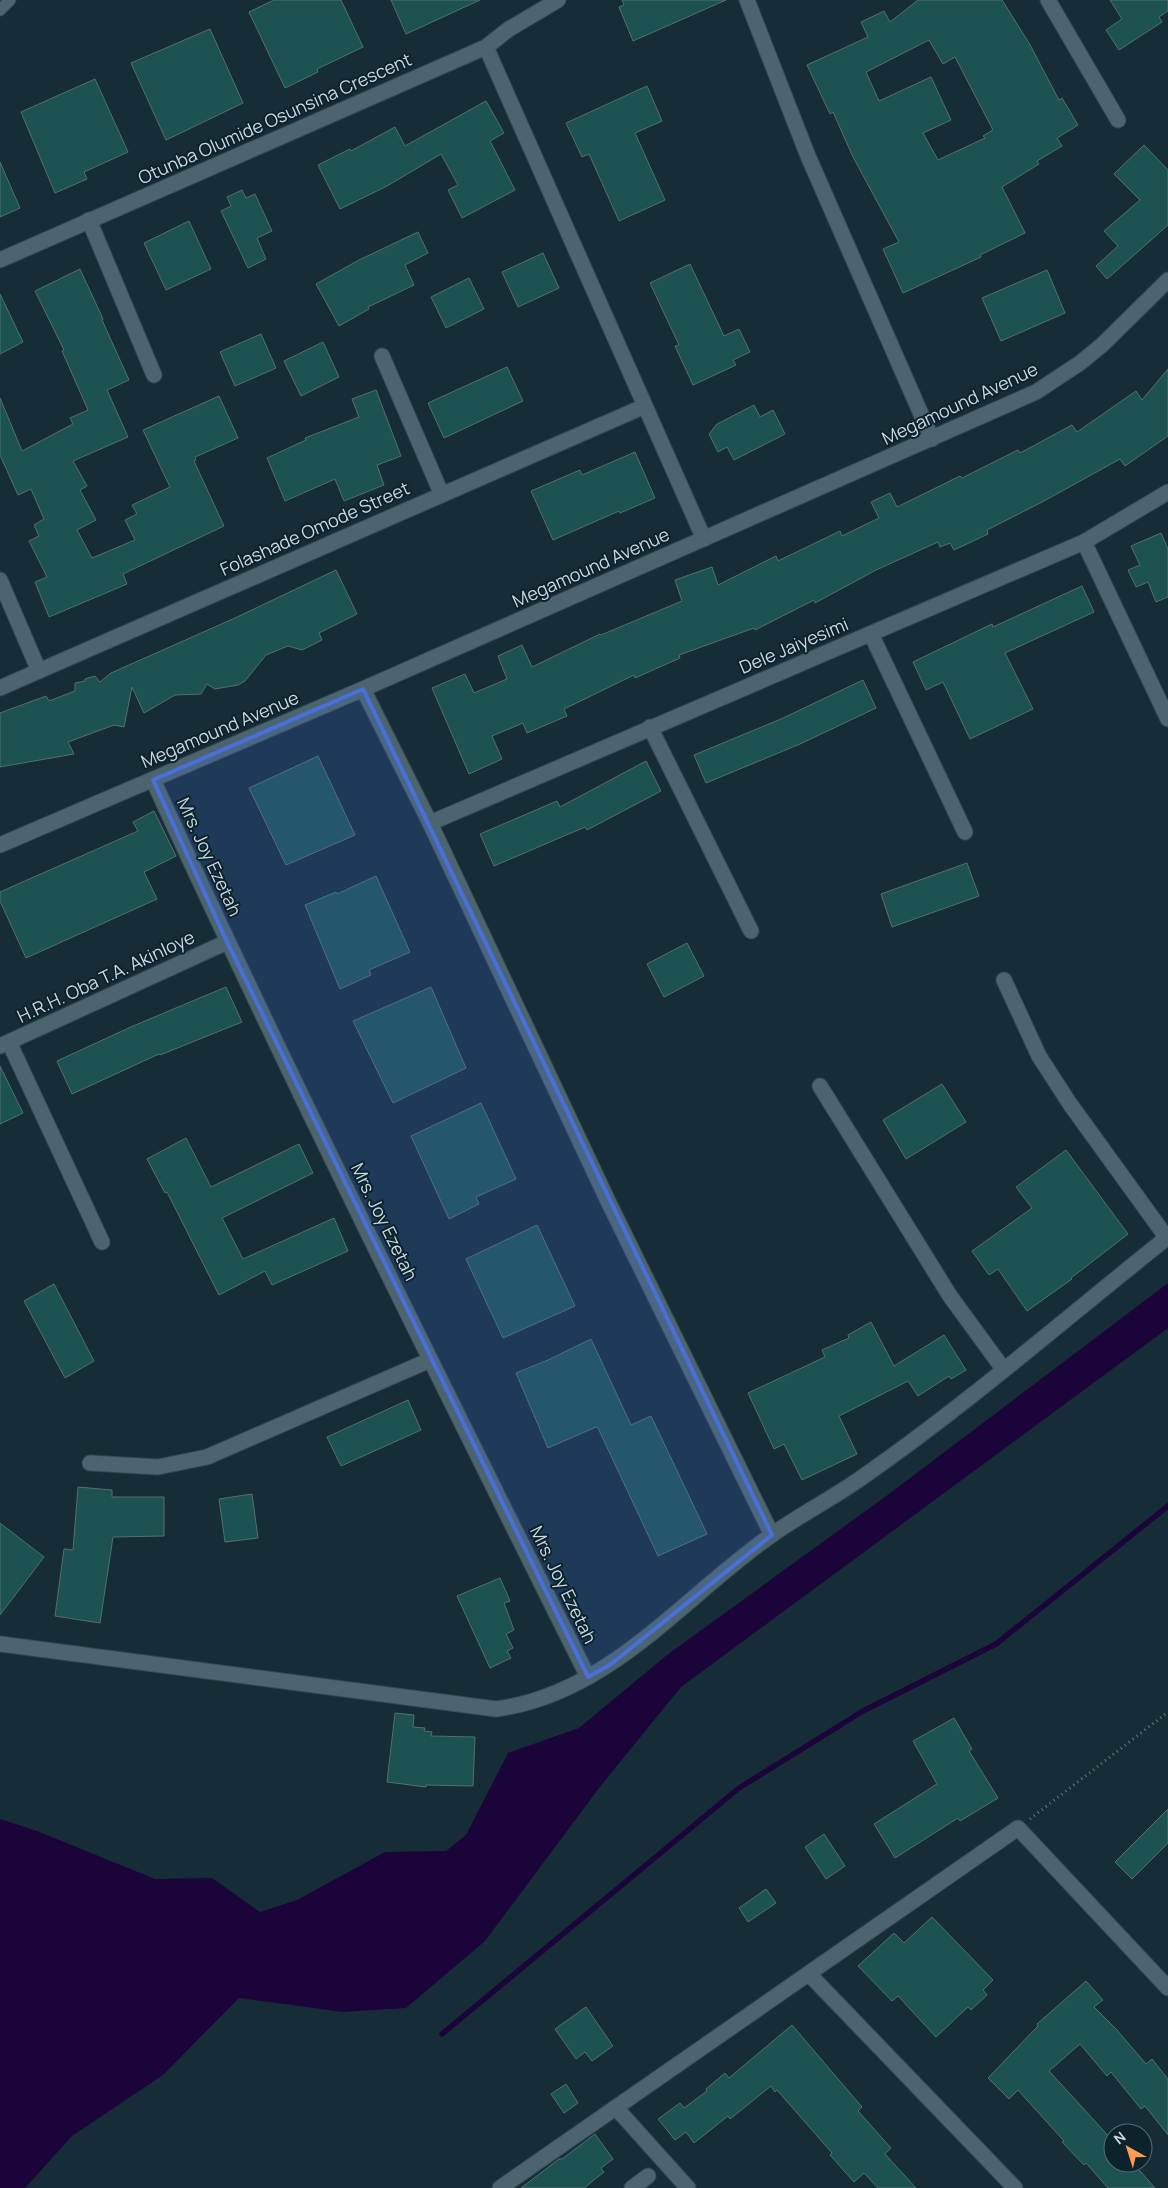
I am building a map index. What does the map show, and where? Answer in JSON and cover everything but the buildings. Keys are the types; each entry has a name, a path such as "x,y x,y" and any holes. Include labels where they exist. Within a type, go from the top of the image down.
{"street":[{"name":"Otunba Olumide Osunsina Crescent","path":"0,260 486,47 509,28 558,0"},
{"path":"747,0 808,156 932,439"},
{"path":"1048,0 1118,120"},
{"path":"486,47 704,538"},
{"path":"89,220 154,375"},
{"name":"Megamound Avenue","path":"0,845 363,690 1036,392 1073,368 1102,345 1168,280"},
{"path":"382,356 442,494"},
{"name":"Folashade Omode Street","path":"0,688 645,406"},
{"name":"Dele Jaiyesimi","path":"430,823 1084,542 1168,492"},
{"path":"1084,542 1168,719"},
{"path":"0,580 39,671"},
{"path":"871,634 965,832"},
{"path":"363,690 430,823 609,1203 772,1534"},
{"path":"650,727 751,931"},
{"name":"Mrs. Joy Ezetah","path":"153,780 227,942 430,1360 588,1677"},
{"name":"H.R.H. Oba T.A. Akinloye","path":"5,1044 227,942"},
{"path":"0,1644 496,1709 528,1704 550,1696 610,1665 772,1534 864,1477 957,1408 1167,1237 1070,1104 1039,1056 1004,980"},
{"path":"5,1044 102,1242"},
{"path":"820,1086 950,1296 1004,1370"},
{"path":"90,1463 158,1467 207,1457 430,1360"},
{"path":"500,2188 1018,1828 1168,1988"},
{"path":"809,1974 1015,2188"},
{"path":"617,2108 688,2188"},
{"path":"632,2188 648,2176"}],"lane":[{"path":"0,10 10,0"}],"path":[{"path":"1018,1828 1168,1712"}],"highlighted area":[{"path":"363,689 772,1535 610,1665 588,1677 227,942 153,780"}],"shaded area":[{"path":"1168,1283 1168,1328 681,1687 599,1788 485,1941 406,2008 343,2012 239,1998 163,2075 72,2136 25,2188 0,2188 0,1819 37,1831 155,1879 212,1878 260,1912 297,1900 385,1852 446,1851 466,1835 508,1753 579,1728 667,1655 889,1494"}],"waterway":[{"path":"442,2034 739,1788 863,1711 996,1644 1168,1506"}]}
